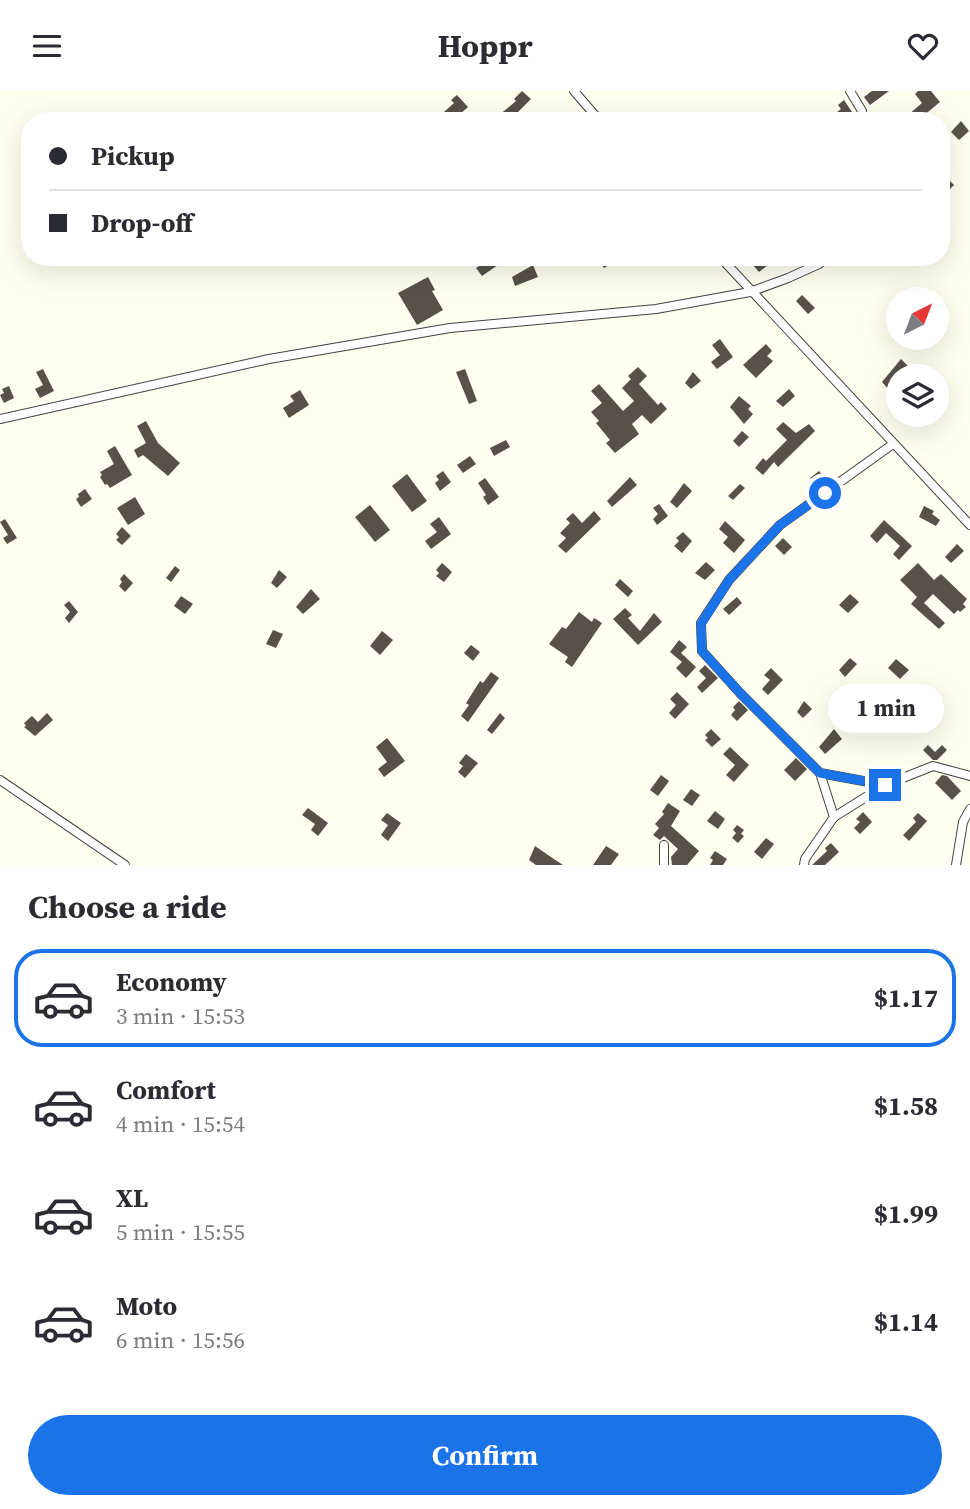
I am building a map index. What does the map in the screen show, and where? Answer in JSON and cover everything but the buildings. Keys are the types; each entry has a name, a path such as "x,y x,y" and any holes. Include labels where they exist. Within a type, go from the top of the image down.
{"street":[{"path":"574,91 592,112"},
{"path":"850,91 862,112"},
{"path":"728,266 970,525"},
{"path":"0,419 269,359 437,330 656,309 750,292 815,266"},
{"path":"834,817 820,773 702,651 701,624 729,580 780,525 893,445"},
{"path":"804,865 805,859 834,817 885,785 933,766 970,776"},
{"path":"820,773 885,785"},
{"path":"0,781 125,865"},
{"path":"956,865 962,822 970,809"},
{"path":"664,845 664,865"}],"route":[{"path":"825,493 780,525 729,580 701,624 702,651 820,773 885,785"}]}
